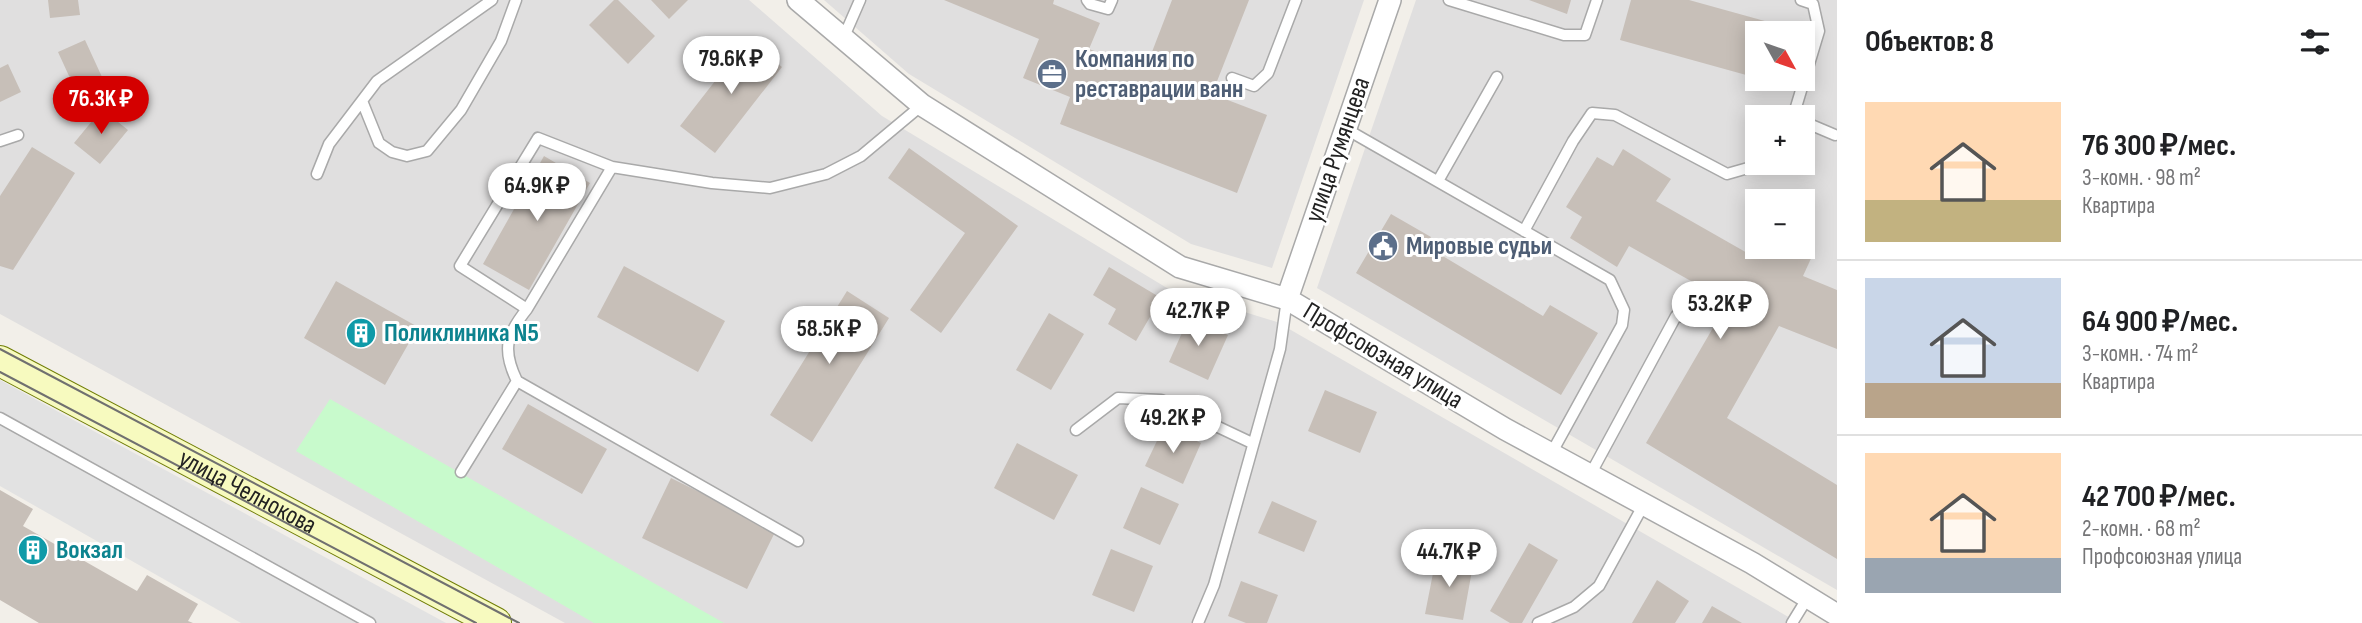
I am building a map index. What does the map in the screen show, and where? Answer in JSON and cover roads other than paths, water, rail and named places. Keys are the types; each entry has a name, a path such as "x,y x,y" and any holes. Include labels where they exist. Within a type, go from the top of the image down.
{"street":[{"name":"Профсоюзная улица","path":"797,0 922,105 1180,267 1287,299 1551,454 1837,615"},
{"name":"улица Румянцева","path":"1287,299 1390,0"},
{"name":"улица Челнокова","path":"0,361 493,623"}],"lane":[{"path":"317,174 330,145 377,81 492,0"},
{"path":"362,101 379,143 392,152 407,156 427,151 461,110 501,41 516,0"},
{"path":"843,39 860,0"},
{"path":"1087,0 1090,4 1108,9 1112,0"},
{"path":"1232,78 1254,86 1268,73 1296,0"},
{"path":"1449,0 1564,35 1584,35 1597,0"},
{"path":"1797,105 1819,31 1813,4 1801,0"},
{"path":"1438,181 1497,77"},
{"path":"527,309 460,266 538,138 611,167 712,183 770,188 826,174 861,156 922,105"},
{"path":"1524,231 1573,141 1592,113 1615,115 1727,174 1745,169"},
{"path":"1815,127 1835,135"},
{"path":"1346,129 1610,281 1624,310 1622,325 1551,454"},
{"path":"0,141 18,135"},
{"path":"611,167 527,309 512,328 508,347 510,366 517,381 798,541"},
{"path":"1198,623 1214,585 1280,349 1287,299"},
{"path":"1590,475 1676,316 1696,318"},
{"path":"461,472 517,381"},
{"path":"1076,430 1118,398 1161,400 1252,443"},
{"path":"0,418 370,623"},
{"path":"1538,623 1574,607 1600,586 1644,504"},
{"path":"1792,623 1808,597"}],"tram line":[{"path":"0,349 519,623"},
{"path":"0,372 476,623"}],"place":[{"name":"Компания по реставрации ванн","path":"1052,74"},
{"name":"Мировые судьи","path":"1383,246"},
{"name":"Поликлиника N5","path":"361,333"},
{"name":"Вокзал","path":"33,550"}]}
